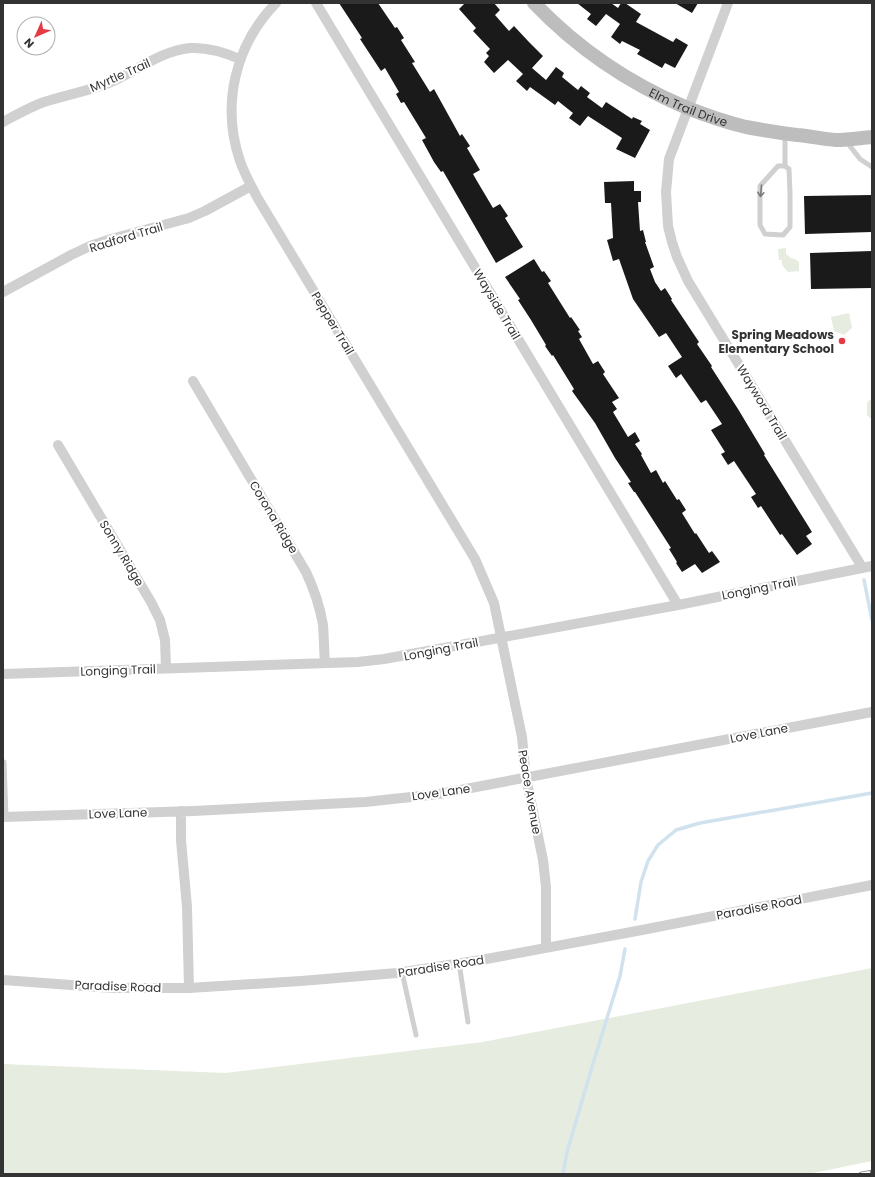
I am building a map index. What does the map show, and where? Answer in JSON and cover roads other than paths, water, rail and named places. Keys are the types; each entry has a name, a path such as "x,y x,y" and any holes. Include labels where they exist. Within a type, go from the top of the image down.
{"street":[{"name":"Pepper Trail","path":"276,3 258,24 240,59 232,97 233,129 240,161 251,186 475,559 494,603 501,637"},
{"name":"Wayside Trail","path":"316,3 678,605"},
{"name":"Elm Trail Drive","path":"534,3 553,23 581,47 617,72 662,97 688,108 714,118 745,127 836,140 872,137"},
{"name":"Wayword Trail","path":"728,3 669,159 666,192 668,226 677,257 692,288 867,567"},
{"name":"Myrtle Trail","path":"3,122 43,102 109,83 168,53 190,48 211,49 240,59"},
{"name":"Radford Trail","path":"3,292 90,246 189,218 251,186"},
{"name":"Corona Ridge","path":"193,381 306,572 314,589 323,626 325,663"},
{"name":"Sonny Ridge","path":"58,445 151,602 160,620 165,640 166,668"},
{"name":"Longing Trail","path":"3,674 325,663 384,659 678,605 867,567"},
{"name":"Peace Avenue","path":"501,637 522,738 526,778 543,860 546,887 546,947"},
{"name":"Love Lane","path":"4,817 181,811 365,802 439,794 872,712"},
{"path":"181,811 181,840 187,907 189,988"},
{"name":"Paradise Road","path":"3,980 112,988 189,988 301,981 402,972 616,935 872,885"}],"lane":[{"path":"785,133 785,166 789,169 790,227 783,235 766,234 760,224 760,186 778,166 785,166"},
{"path":"845,139 860,159 872,167"},
{"path":"4,762 4,817"},
{"path":"459,963 468,1022"},
{"path":"402,972 416,1035"}],"waterway":[{"path":"864,580 872,620"},
{"path":"635,919 641,882 648,861 658,845 676,830 700,823 872,793"},
{"path":"563,1174 567,1152 620,976 625,949"}],"railway":[{"path":"861,1174 872,1172"}],"place":[{"name":"Spring Meadows Elementary School","path":"842,341"}]}
